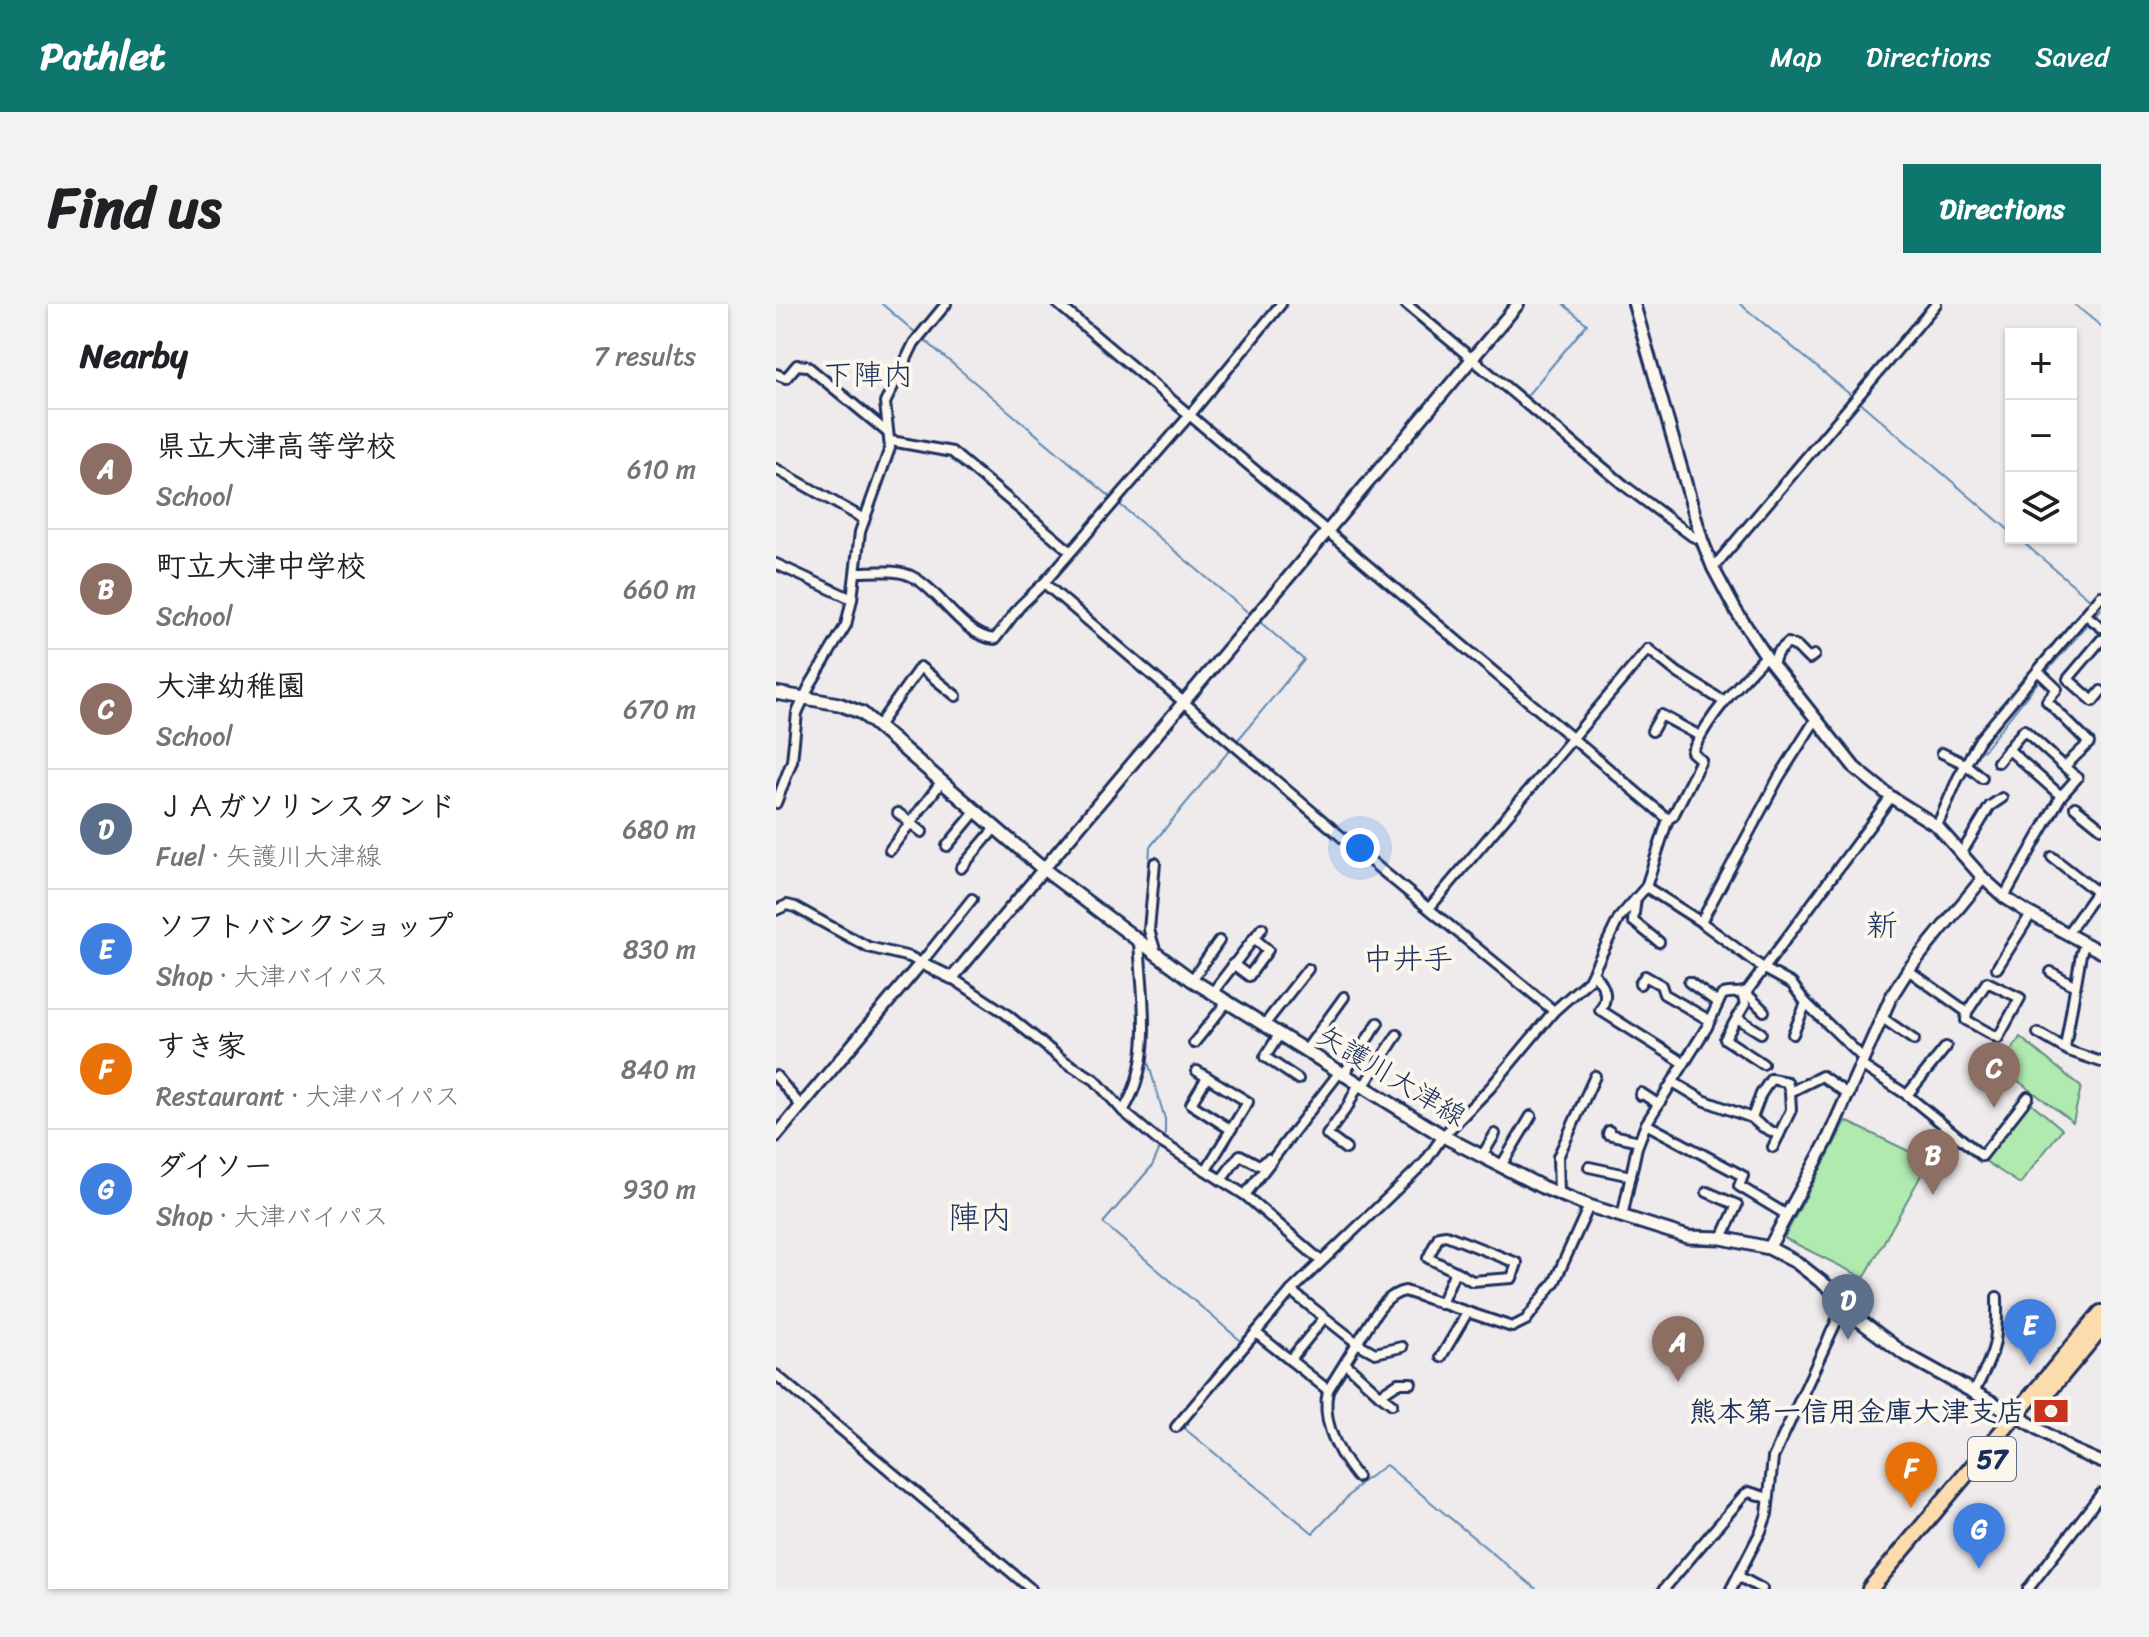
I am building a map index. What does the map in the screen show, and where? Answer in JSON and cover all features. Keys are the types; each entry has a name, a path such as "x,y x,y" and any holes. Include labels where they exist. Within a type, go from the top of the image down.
{"highway":[{"name":"57","path":"1882,1589 2101,1313"},
{"name":"57","path":"1870,1589 2101,1328"}],"main road":[{"name":"矢護川大津線","path":"776,693 850,707 878,726 1042,868 1156,954 1212,993 1443,1136 1589,1206 1688,1237 1722,1238 1769,1248 1805,1269 1828,1287 1868,1328 1913,1360 2020,1418"}],"street":[{"path":"776,803 792,761 797,713 846,625 860,532 890,448 885,403 914,343 946,304"},
{"path":"1058,304 1668,819"},
{"path":"856,572 909,575 964,622 988,638 995,639 1020,606 1044,583 1189,416 1281,304"},
{"path":"1406,304 1625,486 1692,536 1702,540"},
{"path":"952,978 1518,304"},
{"path":"1634,304 1702,540 1736,611 1770,660 1855,768 1891,797 1937,826 2004,897 2101,952"},
{"path":"1713,568 1936,304"},
{"path":"776,374 786,378 797,365 807,366 889,437 952,452 1070,551"},
{"path":"776,469 864,519"},
{"path":"776,564 852,599"},
{"path":"1044,583 1357,850 1554,1011"},
{"path":"1937,826 1980,739 2101,596"},
{"path":"2086,615 2101,627"},
{"path":"2066,765 2089,743 2047,701 2101,640"},
{"path":"1176,1427 1291,1291 1425,1162 1443,1136 1490,1088 1554,1011 1594,974 1619,918 1646,887 1668,819 1673,816 1701,760 1692,752 1723,701 1788,643 1809,659 1814,655"},
{"path":"1430,907 1648,649 1678,673 1723,701"},
{"path":"878,726 920,667 956,696"},
{"path":"2038,671 2057,689"},
{"path":"2068,679 2093,701 2101,691"},
{"path":"1652,731 1661,715 1700,736"},
{"path":"1701,922 1779,777 1816,719"},
{"path":"1998,762 2024,730 2077,778 2061,796 2004,897"},
{"path":"2008,749 2061,796"},
{"path":"1942,753 1965,764 1982,778"},
{"path":"890,850 942,781"},
{"path":"1763,1064 1725,1039 1745,1004 1743,993 1845,862 1891,797"},
{"path":"1961,854 1990,806 2002,798"},
{"path":"2075,807 2101,828"},
{"path":"947,846 976,811"},
{"path":"898,813 922,832"},
{"path":"961,868 995,828"},
{"path":"2052,857 2099,889 2067,934"},
{"path":"1155,863 1149,930 1156,954"},
{"path":"1769,1248 1849,1095 1881,1017 1908,970 1983,878"},
{"path":"1646,887 1701,922 1763,968 1792,984 1862,1062 1982,1156 2028,1097"},
{"path":"1636,897 1633,921 1659,942"},
{"path":"776,1136 972,899"},
{"path":"776,910 787,905 795,907 868,947 910,957 952,978 1005,1013 1064,1061 1095,1080 1123,1111 1162,1144 1245,1195 1321,1261"},
{"path":"1997,968 2031,914"},
{"path":"1212,993 1262,928"},
{"path":"1233,964 1249,976 1268,950 1254,938"},
{"path":"1123,1111 1136,1088 1145,1037 1139,941"},
{"path":"1192,980 1219,941"},
{"path":"2065,1047 2085,943"},
{"path":"1264,1025 1308,969"},
{"path":"1908,970 1967,1012"},
{"path":"2051,972 2075,986"},
{"path":"1594,974 1606,990 1605,1002 1600,1010 1684,1063"},
{"path":"1640,984 1645,976 1661,985 1664,994 1709,1020"},
{"path":"1689,982 1718,1003"},
{"path":"1987,982 2020,998 1998,1038 1966,1020 1967,1012 1987,982"},
{"path":"1622,1217 1639,1141 1646,1124 1718,1003 1726,993 1743,993 1764,1011"},
{"path":"1305,1051 1344,997"},
{"path":"1194,1043 1227,1002"},
{"path":"1793,1034 1806,1003"},
{"path":"1881,1017 1914,1040"},
{"path":"1737,1018 1761,1033"},
{"path":"1245,1195 1378,1023"},
{"path":"2038,1033 2069,1051 2101,1062"},
{"path":"1279,1035 1265,1057 1298,1079"},
{"path":"1346,1149 1327,1135 1397,1035"},
{"path":"1907,1095 1946,1047"},
{"path":"1197,1071 1248,1102 1206,1170"},
{"path":"776,1076 801,1106"},
{"path":"1559,1194 1558,1157 1595,1076"},
{"path":"1790,1092 1822,1076 1849,1095"},
{"path":"1207,1077 1191,1104 1230,1129"},
{"path":"1752,1118 1761,1094 1771,1079 1787,1082 1791,1110 1773,1147"},
{"path":"1673,1082 1703,1100 1752,1118 1779,1135"},
{"path":"1640,1095 1658,1104"},
{"path":"1501,1166 1531,1116"},
{"path":"1646,1124 1743,1176 1739,1186 1787,1215"},
{"path":"1609,1131 1608,1134 1639,1141"},
{"path":"1482,1156 1495,1134"},
{"path":"1221,1180 1240,1155 1259,1165 1265,1163 1285,1141"},
{"path":"1589,1167 1631,1176"},
{"path":"1707,1192 1737,1205 1722,1238"},
{"path":"1357,1477 1344,1460 1324,1407 1328,1390 1385,1303 1405,1291 1512,1327 1526,1320 1555,1281 1589,1206"},
{"path":"1446,1235 1517,1263 1512,1278 1472,1281 1455,1271 1428,1258 1439,1236 1446,1235"},
{"path":"1441,1304 1455,1271"},
{"path":"1291,1291 1357,1343 1375,1353 1402,1347"},
{"path":"1974,1392 1993,1357 1997,1297"},
{"path":"1731,1589 1761,1531 1773,1458 1844,1305"},
{"path":"1441,1357 1467,1313"},
{"path":"1290,1360 1324,1318"},
{"path":"1256,1333 1328,1390"},
{"path":"1345,1363 1392,1404"},
{"path":"776,1375 1031,1589"},
{"path":"1380,1395 1398,1383 1411,1383"},
{"path":"2020,1418 2071,1449 2101,1462"},
{"path":"1664,1589 1744,1495 1749,1492 1768,1498"},
{"path":"2028,1589 2101,1494"},
{"path":"1738,1576 1762,1589"}],"green space":[{"path":"2020,1037 2081,1087 2073,1122 2001,1068"},
{"path":"2030,1102 2062,1129 2020,1184 1985,1161"},
{"path":"1846,1121 1929,1161 1864,1278 1784,1238"}],"waterway":[{"path":"882,304 917,334"},
{"path":"1525,398 1587,324 1563,304"},
{"path":"1740,304 1852,396"},
{"path":"2074,304 2101,326"},
{"path":"922,338 1113,499"},
{"path":"1857,400 2005,527"},
{"path":"1118,503 1251,615"},
{"path":"2025,544 2091,600"},
{"path":"2093,618 2101,609"},
{"path":"1237,741 1304,660 1259,621"},
{"path":"2046,672 2089,623"},
{"path":"1983,751 2042,677"},
{"path":"1144,938 1150,847 1233,746"},
{"path":"1148,1028 1148,1062 1165,1119 1165,1139"},
{"path":"1162,1144 1152,1166 1103,1223 1241,1341 1175,1421"},
{"path":"1180,1425 1313,1533 1362,1482 1386,1465 1536,1589"}],"place":[{"name":"大津幼稚園","path":"1994,1108"},
{"name":"町立大津中学校","path":"1933,1195"},
{"name":"ＪＡガソリンスタンド","path":"1848,1340"},
{"name":"ソフトバンクショップ","path":"2030,1365"},
{"name":"県立大津高等学校","path":"1678,1382"},
{"name":"熊本第一信用金庫大津支店","path":"2051,1411"},
{"name":"すき家","path":"1911,1508"},
{"name":"ダイソー","path":"1979,1569"}],"district":[{"name":"下陣内","path":"868,375"},
{"name":"新","path":"1882,925"},
{"name":"中井手","path":"1408,959"},
{"name":"陣内","path":"980,1217"}]}
